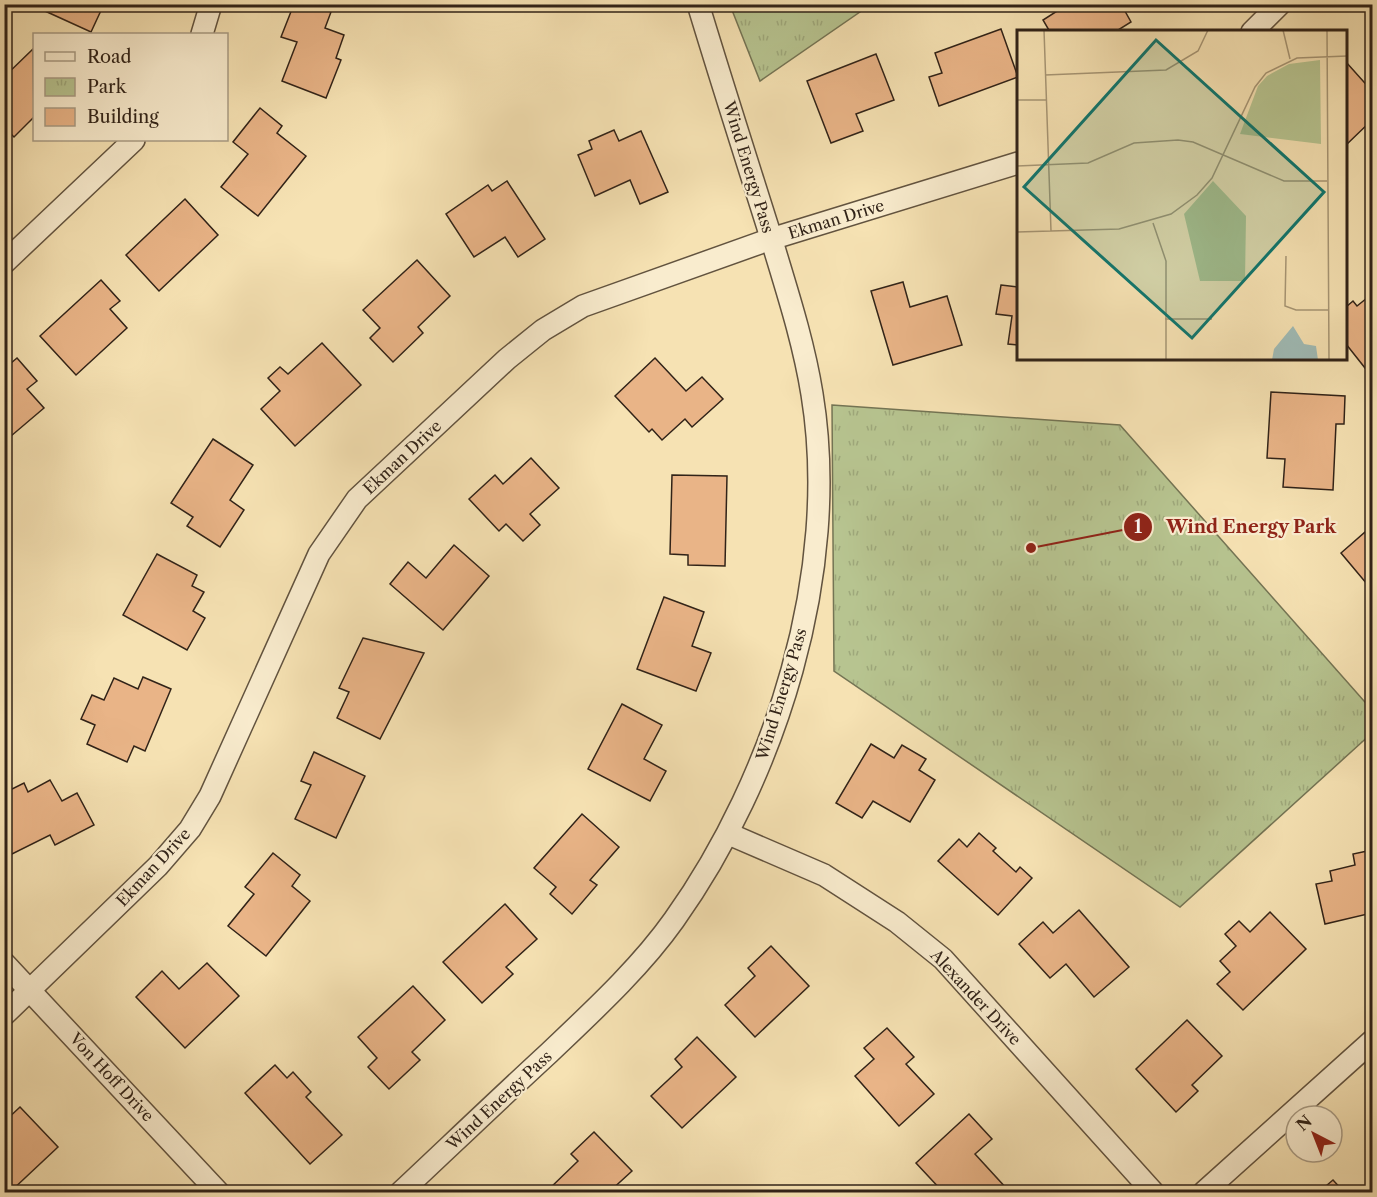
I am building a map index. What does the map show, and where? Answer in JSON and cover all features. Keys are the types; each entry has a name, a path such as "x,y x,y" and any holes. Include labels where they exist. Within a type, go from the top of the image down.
{"street":[{"path":"202,33 211,4"},
{"name":"Wind Energy Pass","path":"401,1192 602,1002 673,922 729,834 771,735 792,671 805,613 816,532 818,464 813,396 796,317 698,4"},
{"path":"1254,30 1280,4"},
{"path":"4,263 133,141"},
{"name":"Ekman Drive","path":"4,1015 158,866 190,830 210,796 319,554 357,499 507,359 543,330 583,306 771,239 1017,163"},
{"name":"Alexander Drive","path":"729,834 824,875 862,897 943,958 1153,1192"},
{"name":"Von Hoff Drive","path":"4,963 218,1192"},
{"path":"1204,1192 1372,1041"}],"green space":[{"path":"730,5 870,5 760,81"},
{"path":"832,405 1120,425 1372,710 1372,733 1180,907 834,671"}],"building":[{"path":"48,4 104,4 91,32 45,11"},
{"path":"294,4 313,4 331,12 325,28 344,35 336,58 341,60 326,98 282,81 297,42 281,37"},
{"path":"1068,4 1121,4 1131,22 1118,30 1049,30 1043,20"},
{"path":"1001,29 1017,77 939,106 929,77 942,73 935,53"},
{"path":"33,49 33,118 14,137 4,127 4,77"},
{"path":"876,54 894,100 856,114 863,131 831,143 807,81"},
{"path":"1347,63 1372,91 1372,120 1347,144"},
{"path":"260,108 282,126 277,133 306,156 258,216 221,187 248,154 233,142"},
{"path":"614,130 619,141 641,131 668,192 640,204 630,180 595,196 578,155 592,149 589,141"},
{"path":"507,181 545,239 518,257 505,237 474,257 446,214 488,185 492,191"},
{"path":"185,199 218,235 159,291 126,255"},
{"path":"417,260 450,296 418,327 423,333 393,362 370,338 380,328 363,310"},
{"path":"101,280 120,301 110,309 127,328 76,375 40,336"},
{"path":"903,282 910,307 947,296 962,345 893,365 871,291"},
{"path":"1001,285 1017,287 1017,345 1008,344 1012,316 996,314"},
{"path":"1372,294 1372,370 1369,373 1347,345 1347,306 1353,301 1357,306"},
{"path":"322,343 361,385 295,446 261,409 280,391 268,378 280,367 288,374"},
{"path":"17,358 37,381 27,389 44,408 4,442 4,369"},
{"path":"655,358 686,391 702,377 723,399 692,427 685,419 662,440 652,429 649,432 615,396"},
{"path":"1271,392 1345,396 1344,424 1336,424 1333,490 1283,487 1285,459 1267,458"},
{"path":"213,439 253,465 230,500 244,510 220,547 187,526 193,517 171,503"},
{"path":"531,458 559,488 530,514 540,525 523,541 506,524 499,531 469,499 495,475 503,484"},
{"path":"672,475 727,476 725,566 688,565 688,555 670,554"},
{"path":"1372,526 1372,590 1341,553"},
{"path":"454,545 489,576 443,630 390,584 408,562 426,578"},
{"path":"157,554 197,575 192,586 204,592 193,611 205,618 187,650 123,615"},
{"path":"664,597 704,612 692,646 711,653 696,691 637,669"},
{"path":"363,638 424,653 380,739 337,718 349,692 339,688"},
{"path":"143,677 171,689 145,751 134,746 127,762 87,744 95,725 81,719 92,695 104,700 114,678 138,689"},
{"path":"622,704 662,725 644,759 666,771 650,801 588,769"},
{"path":"871,744 894,758 902,745 926,759 919,770 935,780 910,822 873,801 862,818 836,803"},
{"path":"314,752 365,776 336,838 295,819 311,785 301,781"},
{"path":"50,780 62,801 77,793 94,825 55,845 50,835 10,855 4,843 4,793 24,783 28,792"},
{"path":"582,814 619,847 590,880 597,885 572,914 550,894 556,887 534,868"},
{"path":"979,833 996,848 993,851 1016,872 1020,867 1032,878 998,915 938,861 959,839 967,847"},
{"path":"1372,850 1372,913 1325,924 1316,884 1332,881 1330,871 1355,865 1353,854"},
{"path":"273,853 300,875 292,886 310,901 266,956 228,926 254,894 245,887"},
{"path":"505,904 537,939 506,967 513,974 482,1003 443,962"},
{"path":"1079,910 1129,967 1094,997 1066,964 1050,978 1019,944 1043,922 1053,933"},
{"path":"1270,912 1306,949 1243,1010 1217,984 1230,972 1220,961 1236,946 1225,934 1239,921 1250,932"},
{"path":"771,946 809,986 755,1037 725,1005 755,976 748,968"},
{"path":"207,963 239,996 185,1048 136,997 162,971 179,989"},
{"path":"413,986 445,1020 412,1052 420,1060 389,1089 368,1067 377,1058 358,1037"},
{"path":"1187,1020 1222,1056 1192,1085 1198,1091 1176,1112 1136,1069"},
{"path":"887,1028 914,1057 906,1064 934,1094 899,1126 855,1076 874,1059 864,1048"},
{"path":"697,1037 736,1077 682,1128 651,1096 682,1067 675,1059"},
{"path":"275,1065 287,1078 293,1072 311,1092 306,1097 342,1135 310,1164 245,1093"},
{"path":"20,1107 58,1147 10,1192 4,1192 4,1122"},
{"path":"969,1114 992,1139 975,1154 1007,1189 1003,1192 943,1192 916,1163"},
{"path":"594,1132 632,1171 609,1192 547,1191 578,1161 571,1154"},
{"path":"1333,1180 1344,1192 1319,1192"}],"place":[{"name":"Wind Energy Park","path":"1031,548"}]}
